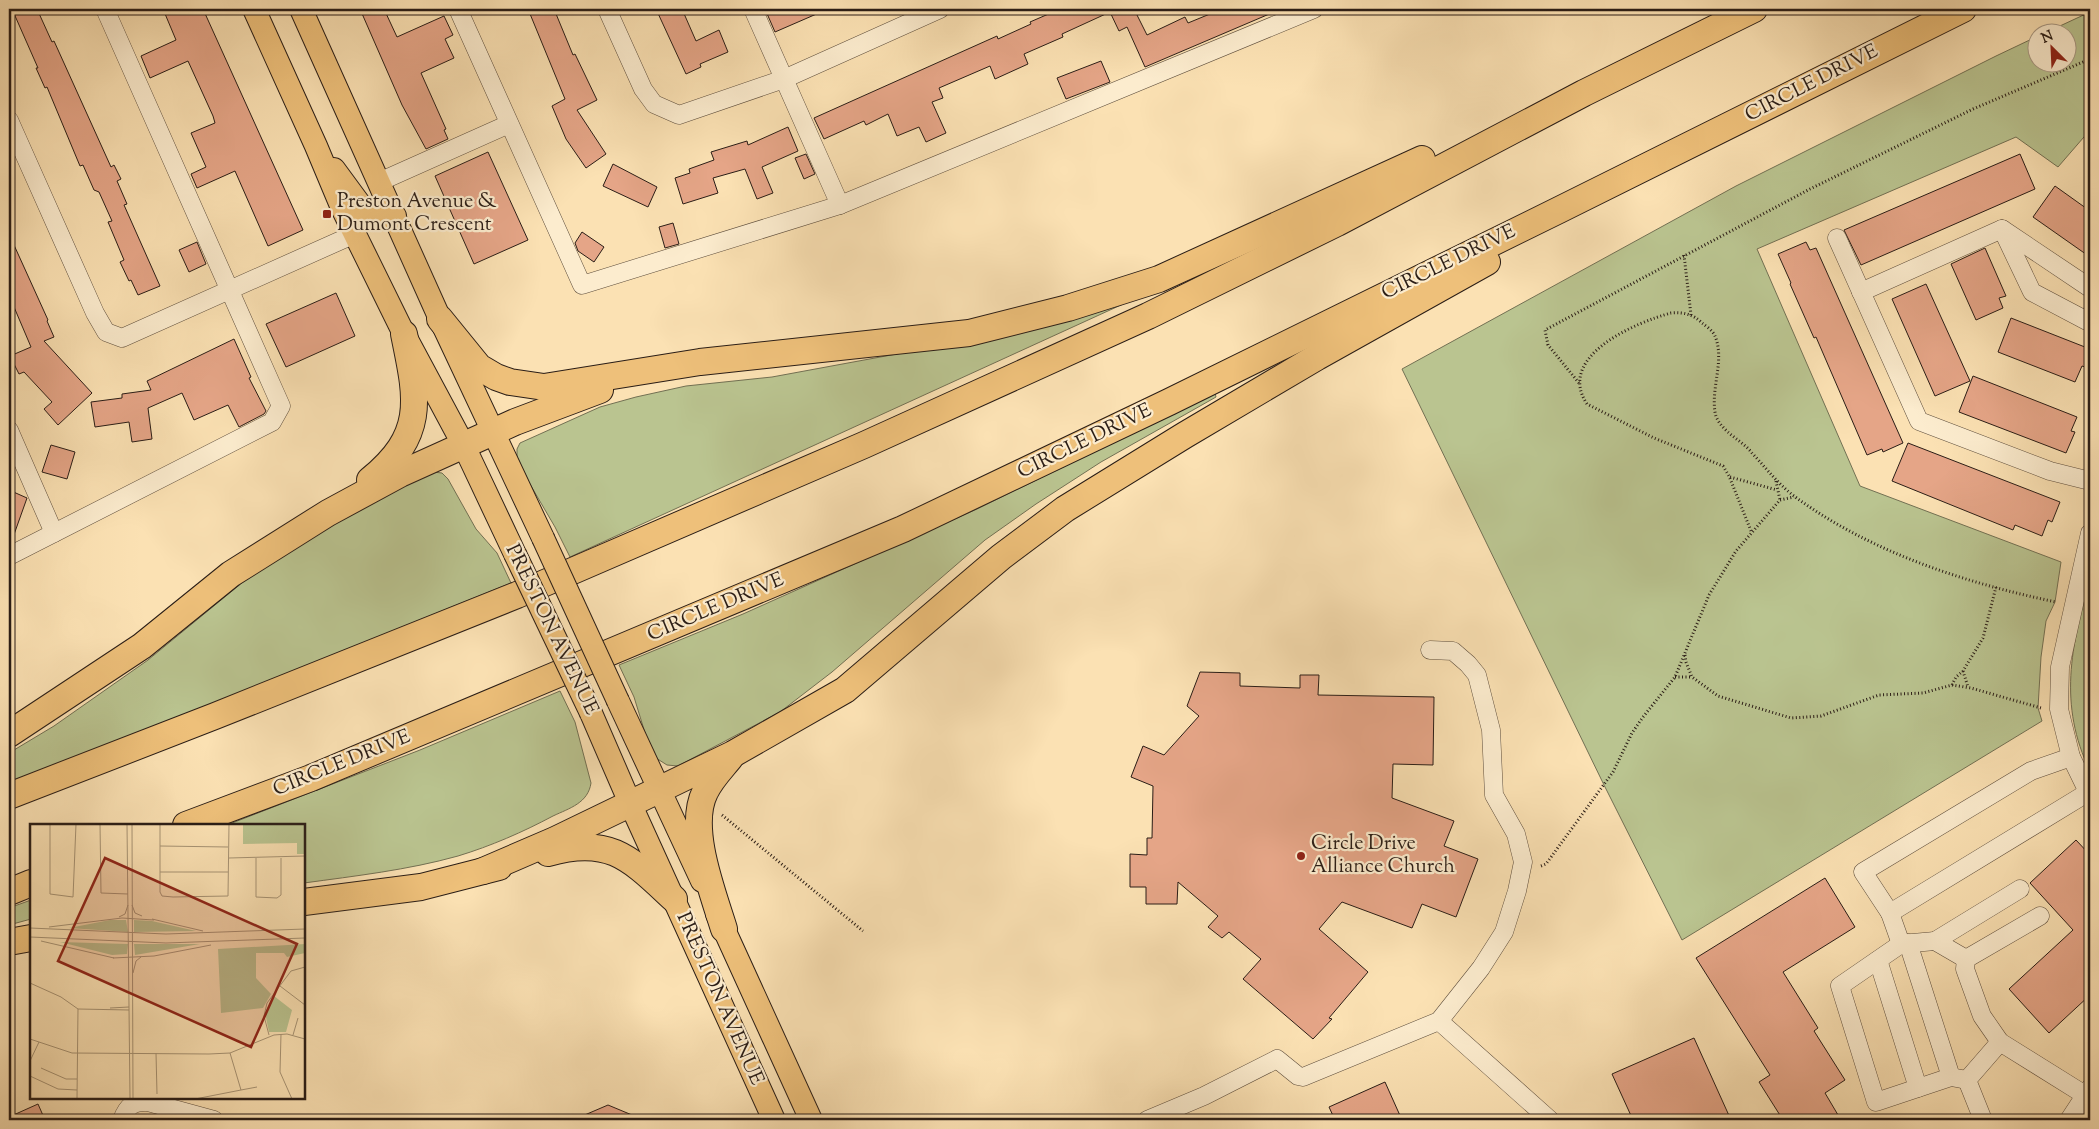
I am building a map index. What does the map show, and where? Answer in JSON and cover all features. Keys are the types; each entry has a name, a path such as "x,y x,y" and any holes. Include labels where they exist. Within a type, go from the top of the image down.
{"highway":[{"path":"9,796 206,720 517,595 864,445 1148,316 1337,223 1584,93 1754,9"},
{"name":"CIRCLE DRIVE","path":"189,824 311,778 903,529 1169,402 1963,9"},
{"path":"440,319 479,367 510,382 544,387 700,362 969,333 1068,308 1159,279 1334,201 1514,115 1584,93"},
{"path":"483,871 555,840 733,754 845,690 1001,557 1065,509 1309,362 1514,247 1559,210"},
{"path":"328,513 388,465 401,449 408,433 415,408 416,390 404,334"},
{"path":"9,734 142,646 231,574 328,513 400,474 547,409 598,391 700,362"},
{"path":"724,929 706,867 699,827 699,809 707,788 733,754"},
{"path":"305,902 421,887 555,850 580,846 604,848 628,859 674,899"},
{"path":"9,892 30,883"},
{"path":"9,942 30,938"}],"main road":[{"name":"PRESTON AVENUE","path":"254,9 342,208 404,334 464,446 591,713 774,1120"},
{"name":"PRESTON AVENUE","path":"301,9 440,319 660,789 811,1120"},
{"name":"PRESTON AVENUE","path":"316,146 370,218 385,219 394,216"}],"street":[{"path":"9,556 272,422 281,406 105,9"},
{"path":"458,9 582,285 840,204 1314,9"},
{"path":"607,9 643,89 654,104 679,115 784,80 940,9"},
{"path":"753,9 840,204"},
{"path":"9,120 95,314 106,332 122,338 231,291 355,234"},
{"path":"380,182 509,124"},
{"path":"2002,229 2090,288"},
{"path":"1861,292 2002,229"},
{"path":"2002,229 2032,292 2087,321 2090,315"},
{"path":"1837,238 1919,421 2050,471 2090,481"},
{"path":"9,430 54,533"},
{"path":"1890,913 2089,794 2071,757 2059,709 2060,667 2090,533"},
{"path":"1147,1120 1204,1096 1277,1059 1298,1076 1303,1077 1439,1021 1481,968 1504,932 1517,891 1523,862 1516,834 1494,795 1491,730 1477,675 1453,651 1430,650"},
{"path":"1983,1120 1959,1078 1905,944 1890,913 1863,872 2031,771 2071,757"},
{"path":"2000,1042 1959,1078 1918,1088 1876,1102 1840,986 1905,944 1934,941 2020,889"},
{"path":"1966,959 2040,916"},
{"path":"1934,941 1966,959"},
{"path":"1966,959 1965,969 1982,1016 2000,1042 2088,1092 2069,1120"},
{"path":"1878,960 1918,1088"},
{"path":"1439,1021 1550,1120"},
{"path":"122,1120 131,1104 138,1101 214,1120"}],"path":[{"path":"1580,383 1548,346 1545,330 1810,189 1973,109 2090,59"},
{"path":"1684,255 1691,315"},
{"path":"1751,531 1729,476 1723,466 1654,438 1586,404 1582,396 1580,383 1583,367 1594,354 1622,331 1654,317 1671,312 1679,312 1697,318 1715,335 1718,359 1714,402 1716,418 1795,497 1872,542 1923,564 1996,587 2074,606"},
{"path":"1729,476 1778,490"},
{"path":"1776,480 1780,500"},
{"path":"1520,877 1546,864 1613,772 1632,733 1675,677 1709,595 1736,551 1751,531 1780,500 1795,497"},
{"path":"1952,685 1956,677 1963,672 1982,638 1996,587"},
{"path":"1685,652 1686,662 1692,677 1718,696 1730,701 1798,718 1828,714 1879,695 1923,693 1952,685 1968,687 2038,708 2045,708"},
{"path":"1963,672 1968,687"},
{"path":"1675,677 1692,677"},
{"path":"718,811 862,931"}],"green space":[{"path":"2090,12 2090,130 2058,167 2016,137 1757,249 1860,486 2061,562 2055,602 2046,621 2041,657 2038,708 2042,721 1682,940 1604,785 1402,369 1736,186 2026,42 2026,72 2076,72 2076,22 2068,22"},
{"path":"1145,294 570,557 555,527 517,462 517,449 520,443 600,407 636,397 686,386 772,377 978,339"},
{"path":"1215,393 1216,397 1101,462 985,540 832,672 780,712 678,766 667,765 656,758 650,749 634,697 619,665 743,614 977,509"},
{"path":"433,472 442,473 448,479 476,529 497,553 511,583 202,708 9,783 9,753 54,726 148,660 243,582 301,541 358,506"},
{"path":"2090,579 2090,771 2080,747 2074,723 2071,675 2077,628"},
{"path":"560,691 575,722 591,783 586,795 572,807 495,843 458,856 381,872 305,883 305,824 230,824 420,750"},
{"path":"30,900 30,919 9,925 9,908"}],"building":[{"path":"12,9 37,9 52,42 54,41 111,167 114,165 121,179 117,181 127,204 124,205 160,286 138,295 131,280 129,281 120,262 124,260 108,222 112,221 99,192 94,190 83,165 80,166"},
{"path":"163,9 203,9 303,230 268,246 235,171 197,188 191,174 206,167 191,133 215,123 213,116 188,61 150,78 141,56 176,40"},
{"path":"360,9 384,9 397,37 444,16 453,35 445,39 454,58 421,73 446,129 444,130 448,139 426,149 402,105"},
{"path":"528,9 554,9 573,55 575,54 597,100 577,110 606,154 586,168 566,139 552,106 565,99"},
{"path":"656,9 682,9 696,41 719,30 728,52 700,64 701,67 686,74"},
{"path":"765,9 828,9 775,32"},
{"path":"1060,9 1134,9 1147,35 1185,17 1188,23 1222,9 1281,9 1145,67 1127,27 1119,31 1110,12 1062,34 1063,37 1024,54 1028,64 995,79 990,66 939,88 943,98 932,102 946,133 926,142 919,127 897,136 888,114 866,125 864,121 824,139 814,118 997,36 998,39"},
{"path":"1101,61 1110,82 1066,99 1057,78"},
{"path":"788,127 798,151 762,167 773,193 757,199 745,169 713,178 718,193 683,204 675,178 690,173 689,169 714,160 711,152 747,141 748,145"},
{"path":"488,152 528,240 474,264 435,176"},
{"path":"806,154 815,174 804,179 795,158"},
{"path":"2020,154 2035,189 1861,265 1844,230"},
{"path":"613,164 657,187 648,207 603,186"},
{"path":"2055,186 2090,211 2090,257 2033,217"},
{"path":"673,223 679,244 665,248 659,227"},
{"path":"582,232 604,247 594,262 578,251 575,243"},
{"path":"9,234 54,337 44,341 92,393 58,425 44,409 52,402 24,372 19,374 10,356 31,347 14,307 9,310"},
{"path":"197,242 206,264 189,272 179,250"},
{"path":"1806,242 1810,250 1816,248 1903,443 1883,452 1882,449 1867,455 1778,254"},
{"path":"1985,248 2006,296 1999,298 2003,308 1976,320 1951,264"},
{"path":"1926,284 1970,381 1935,396 1892,299"},
{"path":"336,293 355,336 286,367 266,324"},
{"path":"2011,318 2090,349 2085,367 2082,366 2075,382 1998,352"},
{"path":"234,339 251,377 249,378 266,411 264,414 239,427 228,405 194,420 182,393 148,408 152,439 132,442 129,422 95,427 91,402 122,398 122,394 151,390 147,381"},
{"path":"1973,376 2077,417 2071,431 2075,432 2066,453 1959,412"},
{"path":"1908,443 2060,502 2052,522 2048,520 2042,536 2015,525 2013,530 1892,481"},
{"path":"51,445 75,452 67,479 42,472"},
{"path":"9,490 27,498 11,543 9,543"},
{"name":"Circle Drive Alliance Church","path":"1200,672 1240,673 1240,686 1300,688 1300,675 1319,675 1318,695 1434,697 1433,765 1393,764 1392,798 1454,821 1444,846 1478,859 1456,917 1422,904 1412,928 1342,902 1319,929 1368,972 1329,1018 1332,1019 1313,1039 1243,979 1261,959 1229,932 1222,938 1208,927 1218,916 1178,882 1177,904 1146,904 1146,887 1130,887 1130,854 1147,855 1147,838 1152,838 1153,786 1131,777 1143,746 1164,755 1199,716 1187,706"},
{"path":"2076,840 2090,855 2090,995 2049,1033 2009,989 2073,930 2030,883"},
{"path":"1825,878 1855,927 1783,972 1818,1028 1814,1031 1845,1080 1825,1093 1841,1120 1783,1120 1759,1082 1770,1075 1696,958"},
{"path":"1694,1038 1731,1120 1633,1120 1612,1074"},
{"path":"1385,1082 1402,1120 1335,1120 1329,1107"},
{"path":"38,1104 45,1120 9,1120 9,1117"},
{"path":"608,1105 644,1120 573,1120"}],"place":[{"name":"Preston Avenue & Dumont Crescent","path":"327,214"},
{"name":"Circle Drive Alliance Church","path":"1301,856"}]}
